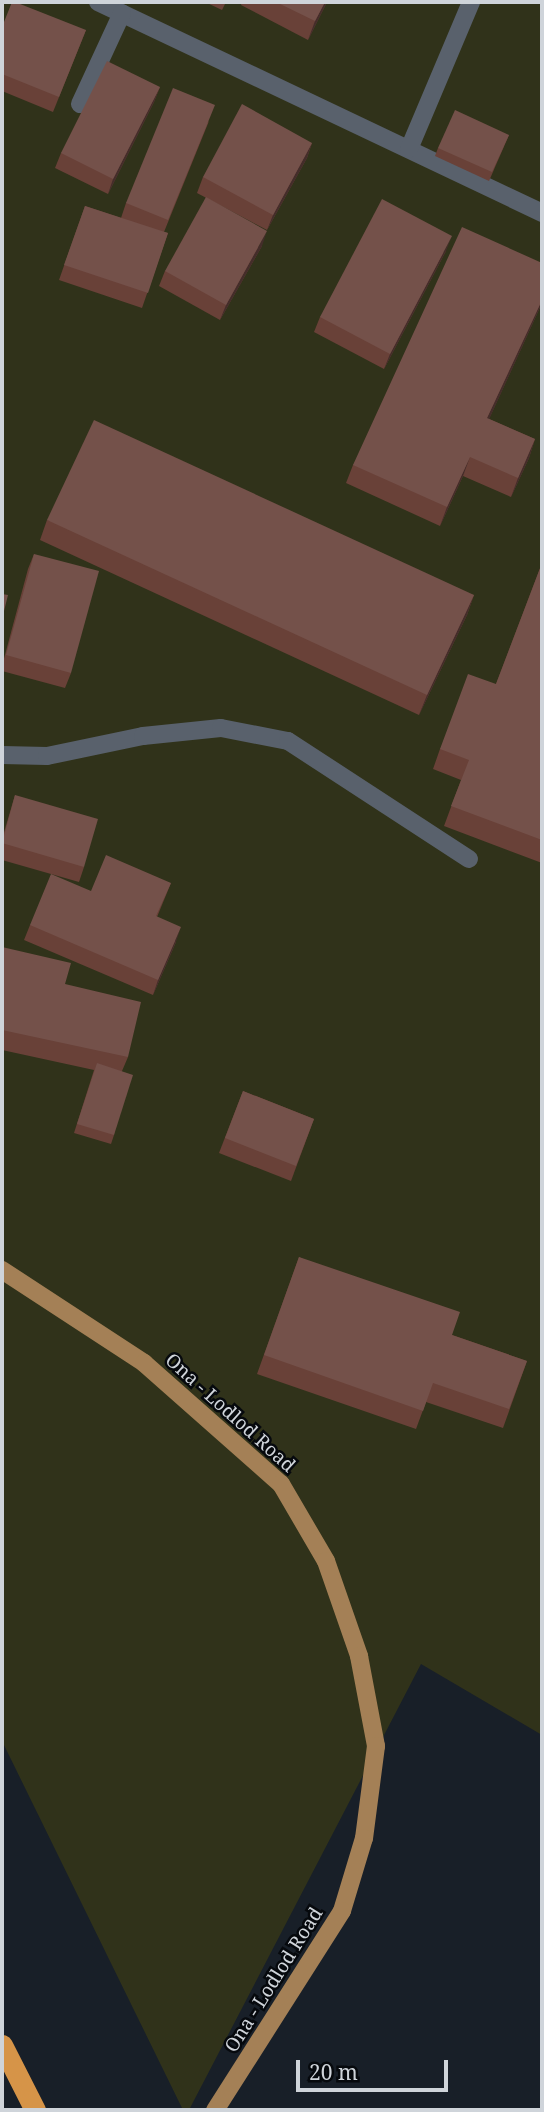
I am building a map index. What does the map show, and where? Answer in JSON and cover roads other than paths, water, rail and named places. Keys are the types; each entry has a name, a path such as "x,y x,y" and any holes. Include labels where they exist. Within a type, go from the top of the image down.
{"highway":[{"path":"2,2045 35,2110"}],"main road":[{"name":"Ona - Lodlod Road","path":"2,1270 144,1363 281,1484 326,1561 359,1656 376,1746 364,1838 342,1911 215,2110"}],"street":[{"path":"98,2 542,213"},
{"path":"409,149 471,2"},
{"path":"80,104 122,13"},
{"path":"2,755 47,756 143,736 221,727 288,741 469,859"}]}
